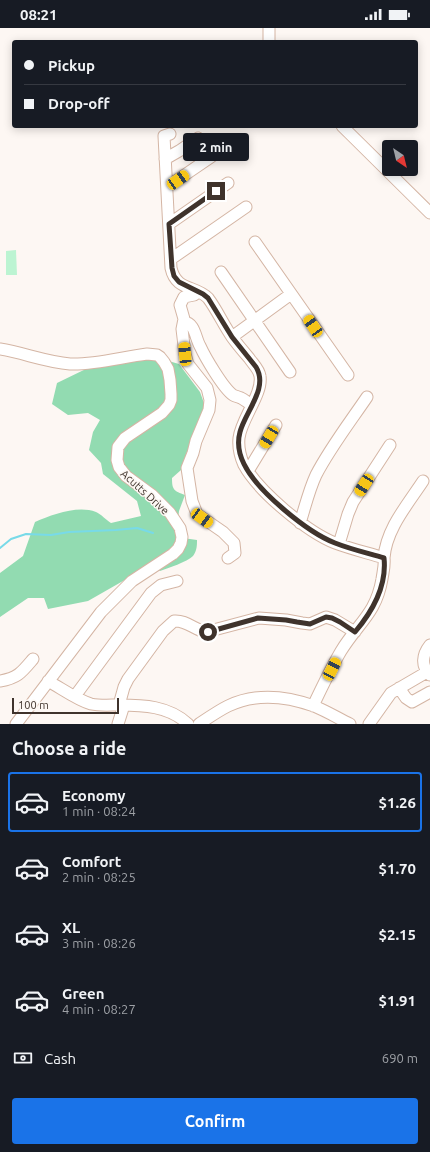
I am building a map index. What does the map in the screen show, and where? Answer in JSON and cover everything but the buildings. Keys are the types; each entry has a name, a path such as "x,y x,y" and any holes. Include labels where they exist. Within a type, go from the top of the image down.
{"street":[{"path":"269,28 269,40"},
{"path":"344,128 430,213"},
{"path":"170,134 164,136 171,259 175,279 181,284 206,296 232,337 256,367 259,373 260,385 241,428 239,442 240,454 248,472 263,490 311,530 330,541 384,558"},
{"path":"166,159 198,138"},
{"path":"167,187 211,157"},
{"path":"169,224 228,183"},
{"path":"171,259 246,207"},
{"path":"255,242 348,375"},
{"path":"221,272 290,372"},
{"path":"198,292 194,295 184,297 181,303 184,316 182,330 186,358 190,368 207,388 210,403 207,417 196,440 187,468 188,479 197,514 223,532 234,543 235,553 228,558"},
{"path":"232,337 291,294"},
{"path":"184,322 188,322 191,325 199,344 223,384 232,394 252,405"},
{"name":"Acutts Drive","path":"0,349 48,361 71,364 89,363 141,354 152,354 160,357 168,369 171,388 171,400 169,405 162,413 125,438 118,447 117,460 119,467 126,476 152,495 170,513 180,528 182,537 178,549 173,554 140,575 111,600 16,724"},
{"path":"300,522 316,475 367,397"},
{"path":"248,472 276,425"},
{"path":"339,544 353,502 390,445"},
{"path":"313,706 338,657 370,613 378,595 384,568 387,540 423,481"},
{"path":"75,696 151,593 161,585 177,581"},
{"path":"118,724 124,687 128,679 163,631 174,621 184,622 206,632 258,618 286,620 310,624 323,618 328,618 340,622 355,632"},
{"path":"362,724 368,724 389,696 399,688 429,674 424,667 423,661 424,655 430,645"},
{"path":"0,681 19,675 33,659"},
{"path":"48,681 90,704 161,708 177,716 188,724"},
{"path":"399,688 406,698 412,702 430,692"},
{"path":"199,724 229,706 244,700 267,697 280,698 313,706 350,724"}],"green space":[{"path":"16,250 17,275 6,275 6,251"},
{"path":"151,356 179,364 200,392 205,406 181,470 172,478 174,490 185,495 179,511 176,537 197,540 193,556 177,565 160,571 151,565 88,601 48,609 44,598 28,598 0,617 0,573 23,556 35,522 49,516 73,510 89,510 96,512 111,523 141,516 137,501 103,474 101,463 89,450 93,432 100,420 88,413 68,415 52,404 57,383 92,366"}],"waterway":[{"path":"0,548 11,539 26,534 51,535 69,532 137,528 153,533"}],"route":[{"path":"208,632 258,618 271,618 310,624 326,617 340,622 355,632 366,619 376,602 384,568 384,558 335,543 311,530 292,516 263,490 248,472 244,464 239,451 239,436 241,428 259,388 259,373 256,367 232,337 208,298 177,281 172,268 169,224 216,191"}]}
